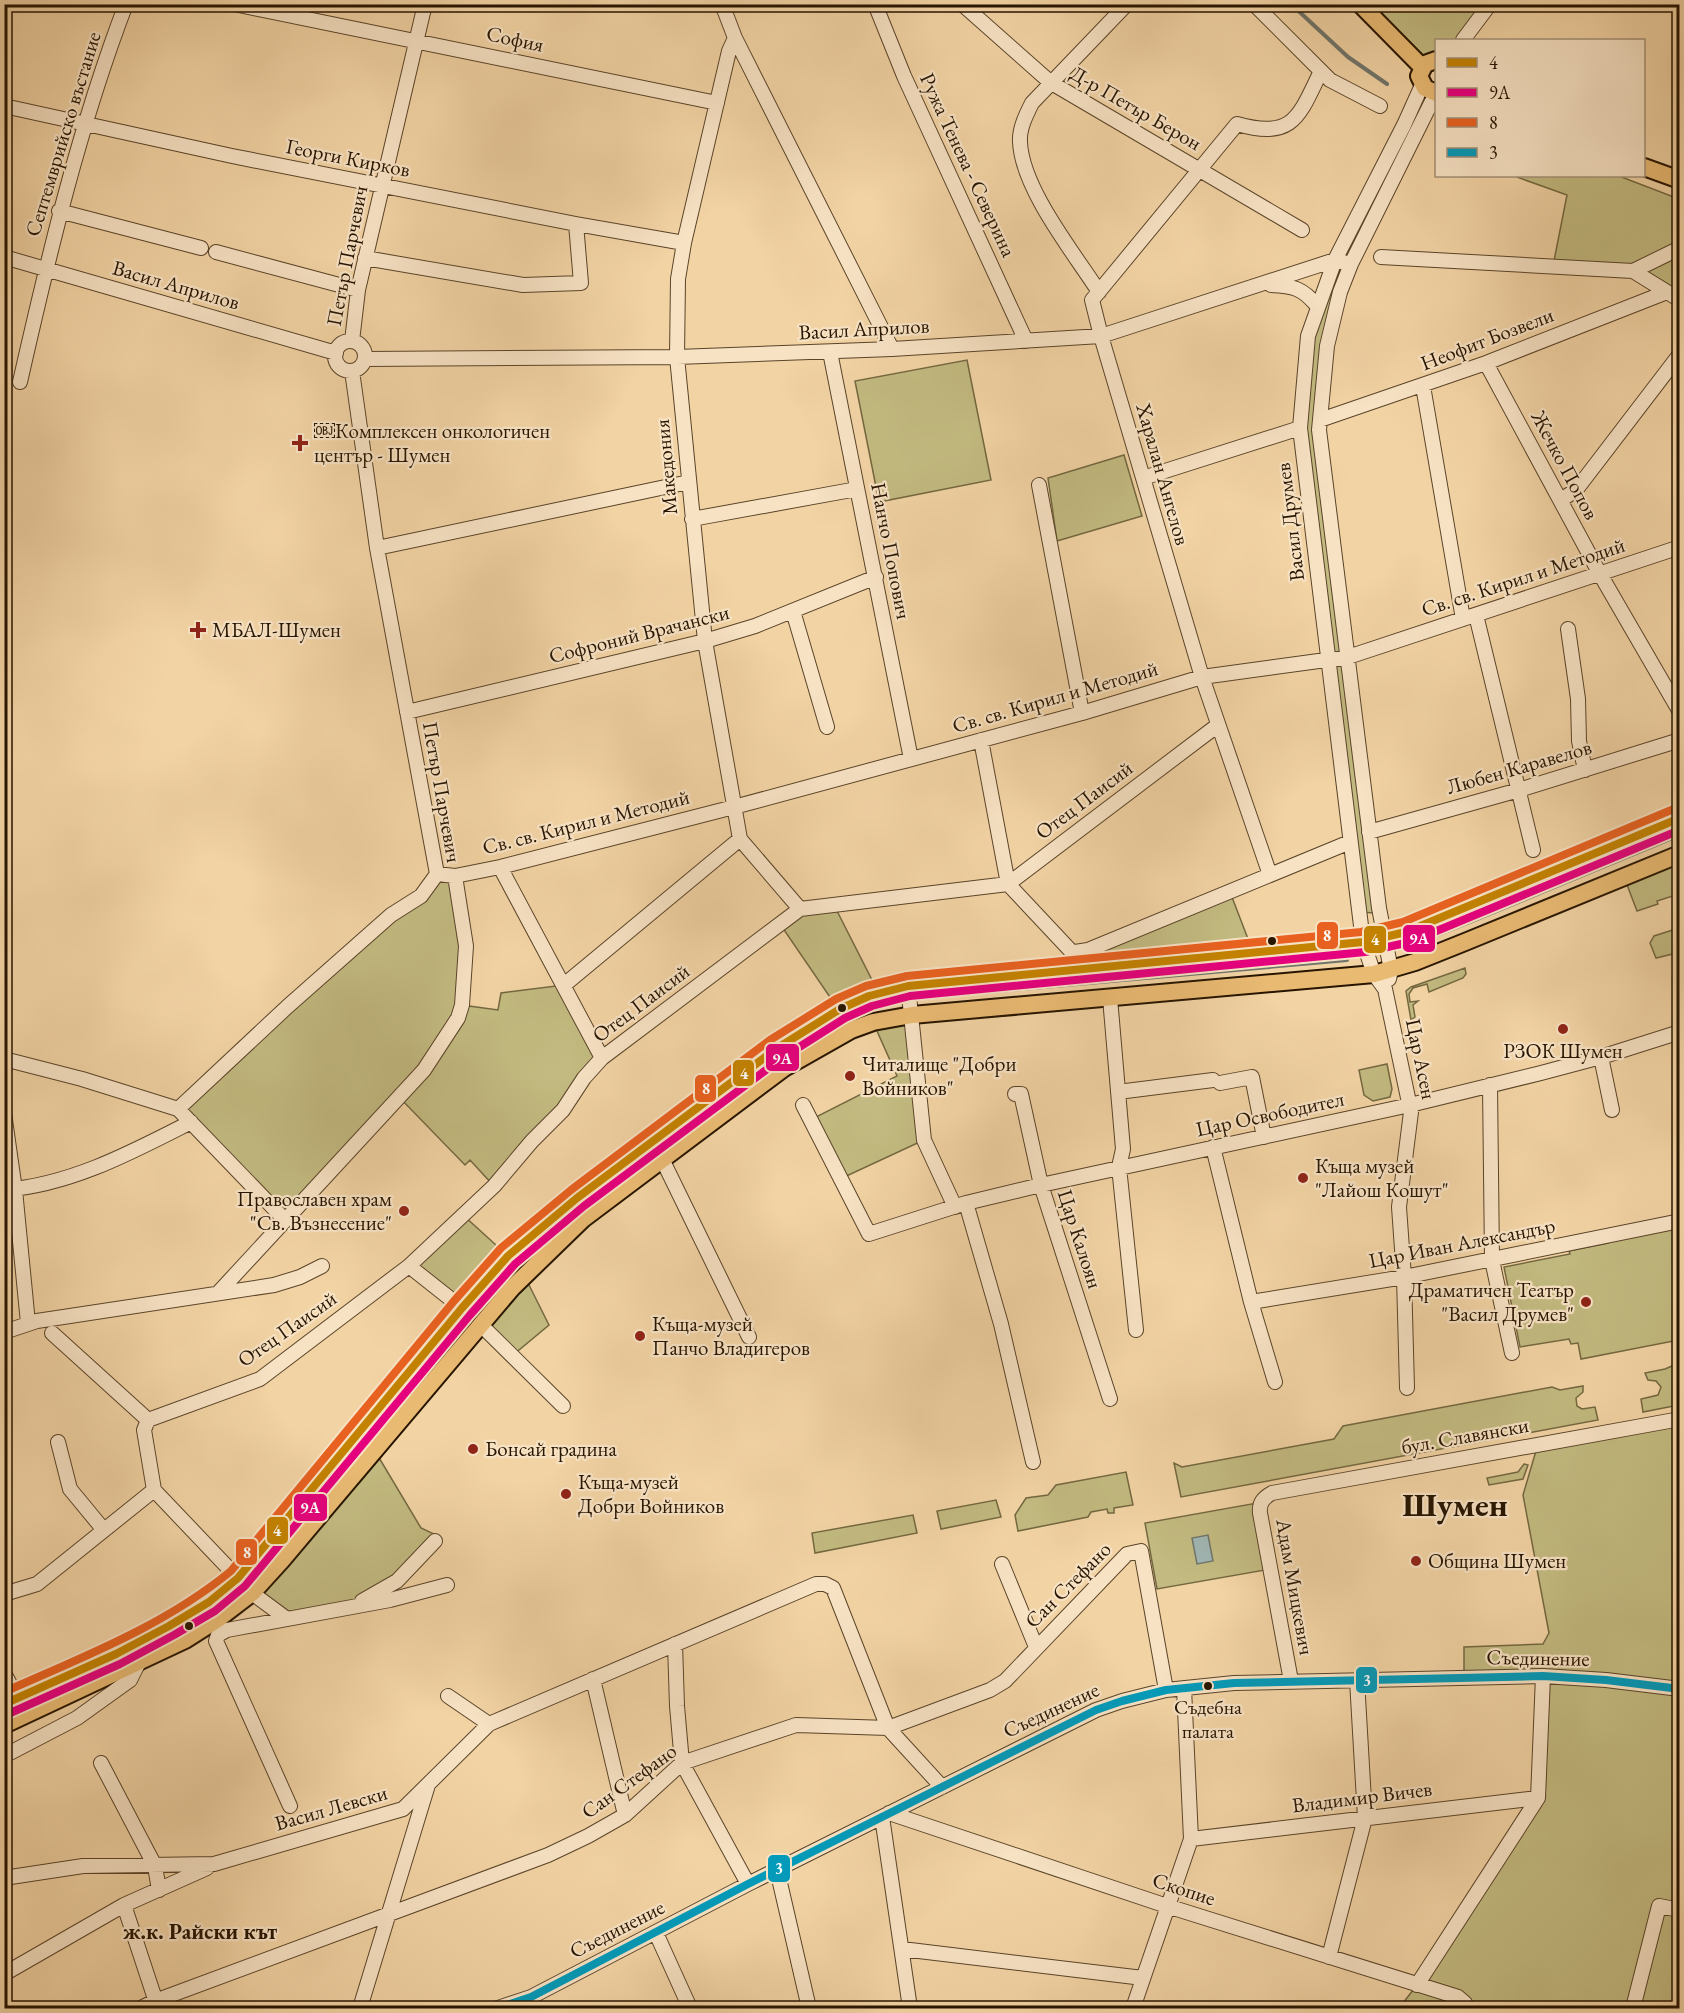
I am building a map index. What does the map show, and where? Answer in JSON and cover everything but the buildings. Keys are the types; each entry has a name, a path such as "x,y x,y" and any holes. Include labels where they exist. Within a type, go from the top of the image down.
{"main road":[{"path":"1359,4 1429,63 1419,76 1432,90"},
{"path":"1645,166 1680,180"},
{"path":"11,1701 116,1654 170,1626 209,1602 238,1578 462,1308 508,1256 577,1198 776,1049 840,1009 869,996 908,986 1385,938 1406,932 1680,818"},
{"path":"4,1725 185,1640 252,1593 524,1275 584,1220 662,1159 784,1068 841,1036 873,1022 912,1015 1374,974 1391,970 1465,942 1680,854"}],"street":[{"name":"Септемврийско въстание","path":"20,382 59,211 85,123 126,4"},
{"name":"София","path":"234,4 717,103"},
{"name":"Петър Парчевич","path":"352,341 358,290 425,4"},
{"path":"722,4 735,38 892,349"},
{"name":"Ружа Тенева - Северина","path":"875,4 904,76 1026,341"},
{"name":"Д-р Петър Берон","path":"962,4 1050,82 1302,230"},
{"path":"1127,4 1032,103 1024,117 1019,141 1023,164 1034,188 1055,225 1099,292 1238,124 1254,129 1274,130 1288,125 1301,112 1321,71"},
{"path":"1254,4 1330,80 1380,106"},
{"path":"1464,39 1490,4"},
{"name":"Македония","path":"735,38 729,51 684,243 678,279 677,357 705,641 740,839 800,909"},
{"name":"Васил Друмев","path":"1374,974 1363,942 1300,428 1308,336 1335,260 1404,125 1432,90"},
{"name":"Васил Друмев","path":"1391,970 1379,908 1319,430 1327,346 1340,292 1432,90"},
{"name":"Георги Кирков","path":"4,106 232,156 684,243"},
{"path":"59,211 201,248"},
{"path":"365,258 523,285 581,283 576,224"},
{"path":"1633,271 1680,248"},
{"path":"216,252 358,290"},
{"name":"Васил Априлов","path":"4,257 336,353"},
{"path":"1381,257 1633,271 1673,296"},
{"path":"1335,260 1351,264"},
{"name":"Васил Априлов","path":"365,359 677,357 892,349 1101,336 1335,260"},
{"path":"1261,285 1298,289 1309,295 1318,307"},
{"name":"Харалан Ангелов","path":"1099,292 1092,300 1101,336 1202,677 1270,876"},
{"name":"Неофит Бозвели","path":"1320,420 1423,386 1673,296"},
{"path":"352,341 363,348 365,359 360,368 352,371 339,366 336,362 336,353 340,345 352,341"},
{"name":"Нанчо Попович","path":"830,352 911,759"},
{"path":"1561,500 1576,490 1680,354"},
{"name":"Жечко Попов","path":"1486,363 1600,574 1680,712"},
{"name":"Петър Парчевич","path":"178,1109 287,1007 391,915 421,896 437,874 377,548 352,371"},
{"path":"1423,386 1470,617 1519,789 1533,850"},
{"path":"1143,478 1300,428"},
{"path":"377,548 689,482"},
{"path":"1039,485 1082,713"},
{"path":"692,519 857,489"},
{"name":"Св. св. Кирил и Методий","path":"437,874 455,876 500,867 734,807 1082,713 1202,677 1348,657 1680,547"},
{"name":"Софроний Врачански","path":"407,712 705,641 794,611 876,578"},
{"path":"794,611 827,728"},
{"path":"1568,629 1578,699 1579,741 1585,770"},
{"name":"Отец Паисий","path":"1008,884 1218,725"},
{"path":"981,740 1008,884 1070,950 1075,952 1088,950 1350,842"},
{"name":"Любен Каравелов","path":"1370,832 1680,740"},
{"path":"564,985 740,839"},
{"path":"500,867 602,1058"},
{"path":"219,1292 424,1070 458,1018 462,1005 466,946 455,876"},
{"path":"800,909 1008,884"},
{"name":"Отец Паисий","path":"148,1420 260,1379 409,1266 494,1186 532,1141 563,1110 584,1078 602,1058 800,909"},
{"name":"Цар Асен","path":"1385,989 1391,970"},
{"name":"Цар Асен","path":"1374,974 1385,989 1411,1112 1399,1208 1404,1277 1407,1388"},
{"path":"908,986 924,1140 961,1205 1001,1324 1033,1462"},
{"path":"1110,998 1123,1149 1119,1167 1136,1330"},
{"name":"Цар Освободител","path":"803,1105 869,1234 961,1205 1041,1185 1410,1105 1601,1057 1680,1032"},
{"path":"1601,1057 1612,1110"},
{"path":"4,1059 82,1079 178,1109 285,1220"},
{"path":"1118,1092 1252,1077 1264,1137"},
{"path":"1491,1085 1492,1260 1512,1353"},
{"name":"Цар Калоян","path":"1015,1094 1021,1094 1041,1185 1110,1399"},
{"path":"4,1113 10,1190 28,1323"},
{"path":"10,1190 52,1182 119,1159 191,1122"},
{"path":"1213,1147 1251,1302 1275,1382"},
{"path":"662,1159 749,1337"},
{"name":"Цар Иван Александър","path":"1251,1302 1404,1277 1680,1221"},
{"path":"4,1332 28,1323 274,1285 300,1277 322,1266"},
{"path":"409,1266 462,1308"},
{"path":"482,1326 563,1406"},
{"path":"52,1333 148,1420 144,1430 154,1490 252,1593 287,1619"},
{"name":"бул. Славянски","path":"1262,1501 1265,1497 1275,1493 1680,1419"},
{"path":"58,1442 70,1489 104,1529"},
{"path":"4,1594 36,1584 154,1490"},
{"name":"Адам Мицкевич","path":"1262,1501 1260,1513 1291,1681"},
{"path":"352,1607 397,1581 435,1541"},
{"name":"Сан Стефано","path":"141,2008 157,2005 548,1855 625,1815 682,1763 796,1725 888,1728 990,1690 1005,1681 1127,1554 1141,1551 1166,1690"},
{"path":"1002,1564 1036,1647"},
{"name":"Васил Левски","path":"4,1878 83,1866 214,1864 403,1809 489,1724 816,1584 825,1584 833,1588 888,1728"},
{"path":"290,1806 216,1641 218,1635 227,1630 390,1600 447,1585"},
{"path":"675,1644 676,1706 682,1763 748,1884"},
{"path":"4,1756 77,1718 130,1680 139,1662"},
{"path":"4,1673 11,1701"},
{"path":"1417,1985 1538,1798 1544,1676"},
{"name":"Съединение","path":"498,2008 531,1997 777,1869 1096,1710 1122,1701 1166,1690 1234,1683 1291,1681 1544,1676 1606,1680 1680,1689"},
{"path":"593,1679 625,1815"},
{"path":"1329,1957 1365,1818 1357,1680"},
{"path":"1133,2008 1191,1839 1184,1688"},
{"path":"448,1696 489,1724"},
{"path":"888,1728 942,1787"},
{"path":"101,1763 155,1866 159,1890"},
{"path":"360,2008 429,1783"},
{"name":"Владимир Вичев","path":"1191,1839 1538,1798"},
{"path":"886,1815 910,2008"},
{"name":"Скопие","path":"886,1815 1458,1998 1466,2006"},
{"path":"4,1974 124,1905 214,1864"},
{"path":"777,1869 808,2008"},
{"path":"124,1905 157,2005"},
{"path":"1633,2008 1659,1906 1680,1910"},
{"path":"656,1933 690,2008"},
{"path":"902,1949 1143,1978"}],"shaded area":[{"path":"1360,5 1490,5 1464,39 1435,39 1435,61 1422,67"},
{"path":"1517,177 1622,177 1679,199 1677,237 1680,243 1679,300 1633,271 1553,266 1567,195"},
{"path":"1332,287 1335,292 1319,430 1375,913 1358,912 1300,428 1308,336"},
{"path":"967,360 991,480 879,502 855,381"},
{"path":"1124,455 1142,516 1057,541 1048,478"},
{"path":"1679,854 1679,894 1637,911 1624,877"},
{"path":"455,876 464,922 462,1005 498,1010 501,993 564,985 602,1058 494,1186 470,1160 465,1165 399,1097 285,1220 178,1109 430,884"},
{"path":"1230,892 1250,944 1228,950 1054,967 1075,952"},
{"path":"834,905 873,982 834,1003 780,924 800,909"},
{"path":"1679,928 1679,959 1677,953 1656,958 1650,943 1654,936"},
{"path":"1465,968 1466,974 1463,978 1429,992 1427,984 1413,988 1409,994 1410,1002 1418,1001 1413,1005 1415,1017 1411,1020 1406,991 1411,987"},
{"path":"912,1015 924,1140 840,1179 810,1120 897,1076 873,1022"},
{"path":"1387,1064 1392,1089 1390,1097 1373,1101 1364,1095 1359,1070"},
{"path":"463,1215 508,1256 462,1308 409,1266"},
{"path":"1680,1225 1679,1340 1581,1359 1578,1343 1571,1344 1569,1339 1520,1347 1504,1267 1570,1254 1569,1251 1608,1243 1626,1232"},
{"path":"524,1275 549,1325 513,1355 482,1326"},
{"path":"1679,1363 1679,1405 1643,1412 1641,1399 1658,1395 1661,1387 1656,1381 1648,1380 1645,1373 1665,1369"},
{"path":"1583,1386 1583,1392 1576,1398 1577,1406 1582,1409 1595,1407 1598,1420 1181,1497 1174,1463 1182,1467 1334,1439 1343,1426 1552,1387 1560,1390"},
{"path":"1679,1419 1679,2008 1399,2008 1417,1985 1538,1798 1543,1676 1464,1678 1464,1647 1543,1644 1549,1633 1523,1495 1538,1444"},
{"path":"375,1451 421,1528 438,1536 423,1556 352,1607 287,1619 252,1593"},
{"path":"1524,1464 1528,1465 1523,1479 1489,1485 1487,1478 1518,1472"},
{"path":"1126,1472 1133,1505 1114,1508 1114,1513 1108,1513 1107,1509 1091,1512 1088,1517 1018,1531 1015,1515 1026,1498 1048,1495 1056,1485"},
{"path":"996,1500 1001,1517 941,1529 937,1511"},
{"path":"1257,1503 1271,1569 1157,1589 1145,1523"},
{"path":"913,1515 917,1533 815,1553 812,1533"},
{"path":"1208,1535 1213,1561 1197,1564 1192,1538"}],"waterway":[{"path":"1291,4 1348,57 1387,84"},
{"path":"1412,945 1680,835"},
{"path":"964,994 1347,960"},
{"path":"275,1555 468,1325"}],"transit line":[{"name":"8","path":"4,1692 93,1653 151,1624 205,1591 231,1571 454,1301 501,1248 571,1190 770,1040 836,999 866,986 907,976 1361,932 1403,922 1676,808"},
{"name":"4","path":"4,1704 116,1654 169,1626 209,1602 238,1578 462,1308 508,1256 577,1198 776,1049 840,1009 869,996 908,986 1363,942 1406,932 1680,818"},
{"name":"9А","path":"8,1714 120,1664 215,1611 245,1586 515,1264 584,1206 782,1058 845,1018 872,1006 910,996 1365,952 1410,942 1680,830"},
{"name":"3","path":"498,2008 531,1997 748,1884 1096,1710 1122,1701 1166,1690 1234,1683 1543,1676 1606,1680 1680,1689"}],"place":[{"name":"￼Комплексен онкологичен център - Шумен","path":"300,443"},
{"name":"МБАЛ-Шумен","path":"198,630"},
{"name":"РЗОК Шумен","path":"1563,1029"},
{"name":"Читалище \"Добри Войников\"","path":"850,1076"},
{"name":"Къща музей \"Лайош Кошут\"","path":"1303,1178"},
{"name":"Православен храм \"Св. Възнесение\"","path":"404,1211"},
{"name":"Драматичен Театър \"Васил Друмев\"","path":"1586,1302"},
{"name":"Къща-музей Панчо Владигеров","path":"640,1336"},
{"name":"Бонсай градина","path":"473,1449"},
{"name":"Къща-музей Добри Войников","path":"566,1494"},
{"name":"Община Шумен","path":"1416,1561"},
{"name":"Съдебна палата","path":"1208,1686"}],"district":[{"name":"Шумен","path":"1455,1504"},
{"name":"ж.к. Райски кът","path":"200,1931"}]}
